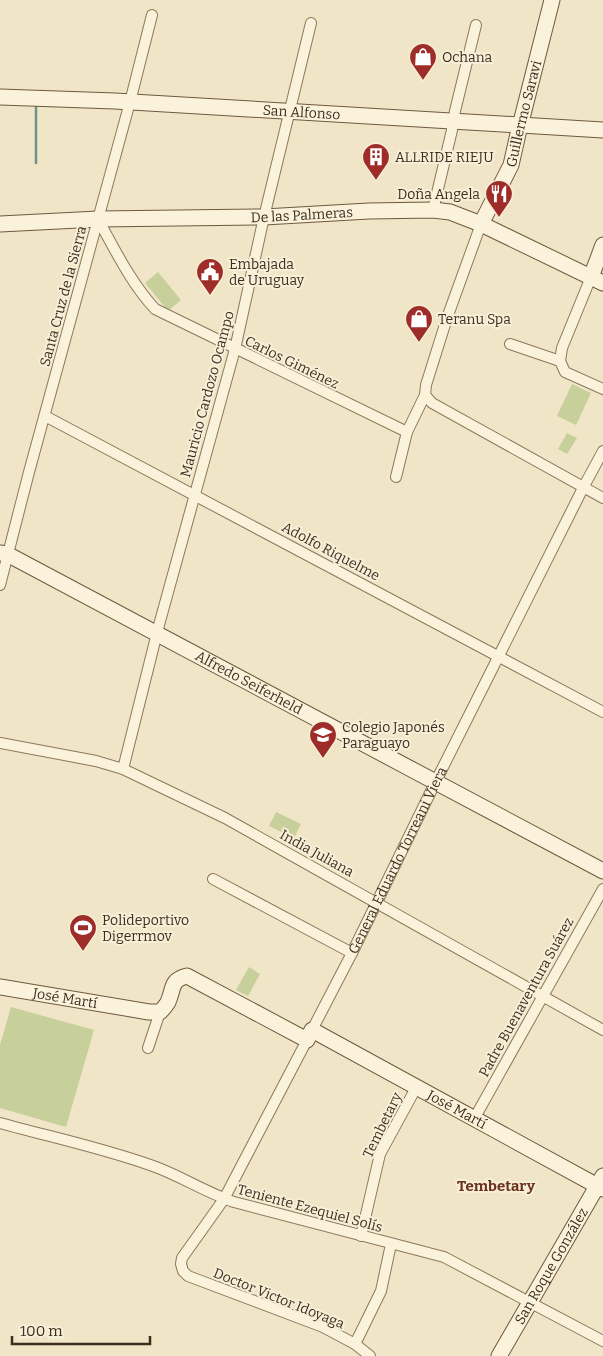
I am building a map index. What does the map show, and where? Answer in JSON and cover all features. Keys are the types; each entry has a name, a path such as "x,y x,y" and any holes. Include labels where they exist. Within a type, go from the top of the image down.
{"street":[{"name":"Guillermo Saravi","path":"396,477 406,432 425,395 426,385 447,318 481,224 511,165 552,0"},
{"name":"Santa Cruz de la Sierra","path":"0,585 4,554 45,416 152,15"},
{"name":"Mauricio Cardozo Ocampo","path":"123,769 157,633 235,349 264,217 311,24"},
{"path":"434,210 476,24"},
{"name":"San Alfonso","path":"0,97 130,102 603,130"},
{"name":"De las Palmeras","path":"0,224 98,219 264,217 434,210 450,212 481,224 597,280"},
{"name":"Carlos Giménez","path":"98,219 134,282 144,297 156,309 406,432"},
{"path":"603,245 597,280 562,348 560,361 565,372 603,389"},
{"path":"510,344 560,361"},
{"path":"425,395 432,403 603,498"},
{"name":"Adolfo Riquelme","path":"45,416 603,712"},
{"name":"General Eduardo Torreani Viera","path":"181,1264 185,1253 224,1198 310,1035 603,451"},
{"name":"Alfredo Seiferheld","path":"4,554 157,633 603,871"},
{"name":"India Juliana","path":"0,744 96,761 123,769 225,818 603,1030"},
{"path":"213,880 352,954"},
{"name":"Padre Buenaventura Suárez","path":"474,1119 603,889"},
{"name":"José Martí","path":"148,1048 160,1012 167,1004 174,983 179,978 186,976 416,1086 474,1119 601,1184"},
{"name":"José Martí","path":"0,987 149,1012 160,1012"},
{"name":"Tembetary","path":"361,1236 380,1154 416,1086"},
{"name":"Teniente Ezequiel Solís","path":"0,1123 153,1166 224,1198 444,1257 603,1341"},
{"name":"San Roque González","path":"499,1356 601,1184"},
{"path":"361,1352 381,1291 391,1244"},
{"name":"Doctor Victor Idoyaga","path":"181,1264 183,1271 188,1276 323,1327 361,1352"}],"green space":[{"path":"158,272 181,300 168,311 145,283"},
{"path":"572,384 591,393 576,425 557,416"},
{"path":"567,433 577,438 567,454 558,449"},
{"path":"276,812 301,824 294,838 269,826"},
{"path":"249,967 260,974 248,996 236,990"},
{"path":"11,1007 94,1030 66,1127 0,1108 0,1045"}],"waterway":[{"path":"36,106 36,163"}],"place":[{"name":"Ochana","path":"423,81"},
{"name":"ALLRIDE RIEJU","path":"376,181"},
{"name":"Doña Angela","path":"499,218"},
{"name":"Embajada de Uruguay","path":"210,296"},
{"name":"Teranu Spa","path":"419,343"},
{"name":"Colegio Japonés Paraguayo","path":"323,759"},
{"name":"Polideportivo Digerrmov","path":"83,952"}],"district":[{"name":"Tembetary","path":"496,1186"}]}
